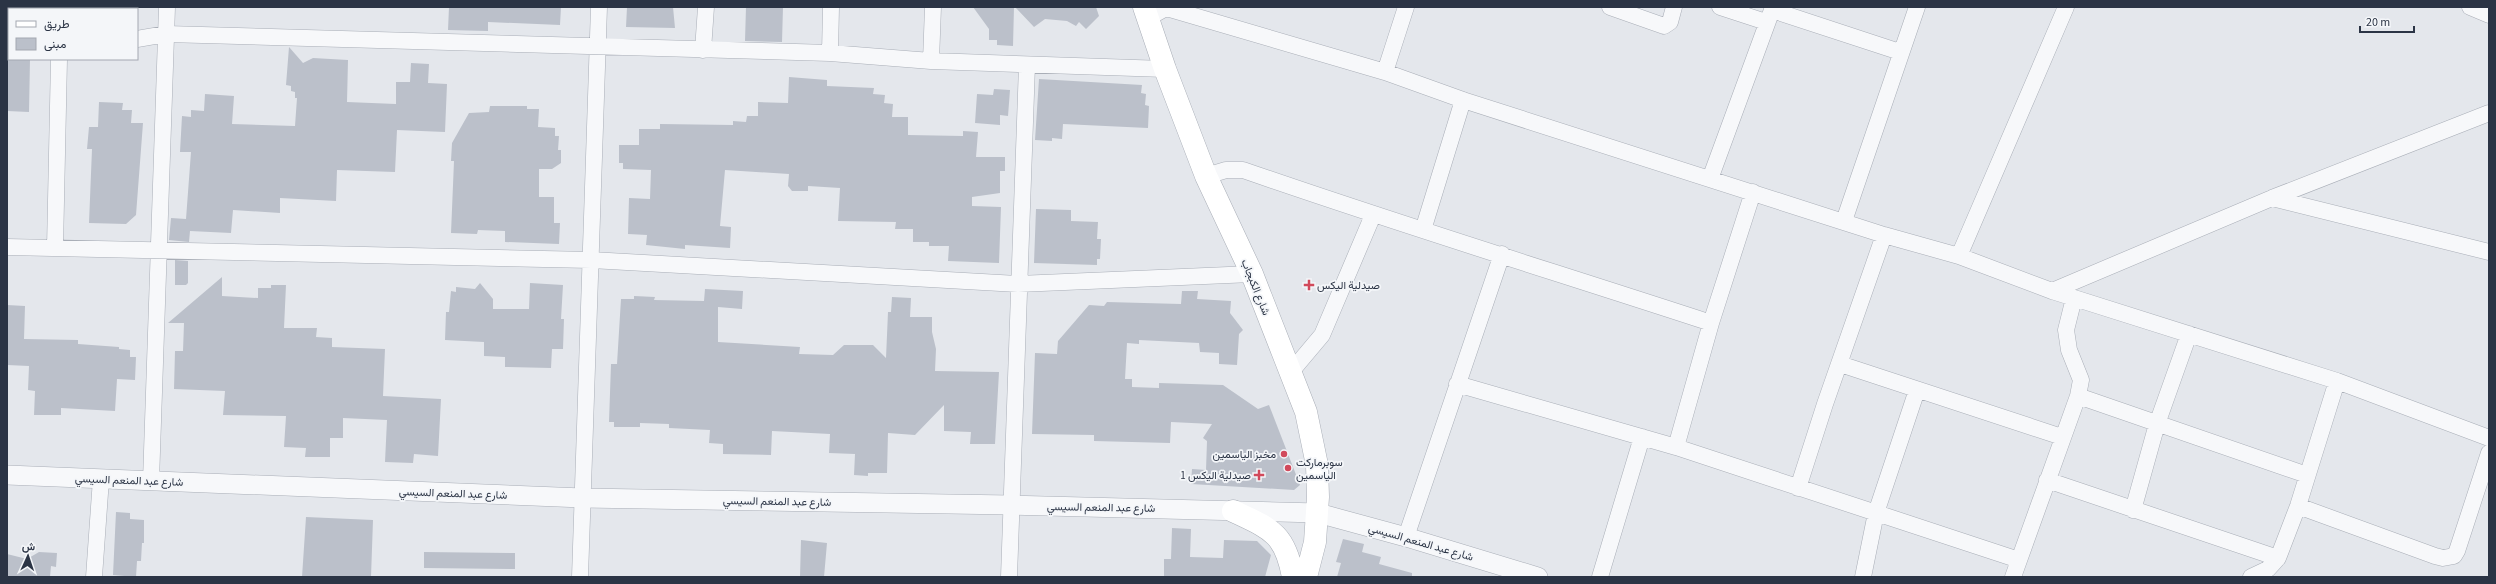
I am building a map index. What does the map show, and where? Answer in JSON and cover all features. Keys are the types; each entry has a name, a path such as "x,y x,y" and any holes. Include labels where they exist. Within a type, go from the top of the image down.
{"main road":[{"name":"شارع الكبجاب","path":"1146,12 1165,69 1206,176 1252,274 1306,412 1317,465 1318,513 1315,542 1306,577"},
{"path":"1233,510 1269,528 1284,544 1293,577"}],"street":[{"path":"151,481 167,7"},
{"path":"580,577 600,7"},
{"path":"703,50 706,7"},
{"path":"830,53 831,7"},
{"path":"931,61 933,7"},
{"path":"1385,72 1406,7"},
{"path":"1610,7 1664,26 1670,22 1674,7"},
{"path":"1720,7 1766,22"},
{"path":"1844,221 1900,52 1917,7"},
{"path":"1959,256 2065,7"},
{"path":"2470,7 2489,15"},
{"path":"1146,12 1170,9 1385,72 1462,100 1710,178 1884,235 1959,256 2052,291 2337,381 2489,438"},
{"path":"1710,178 1770,12 1777,10 1900,52"},
{"path":"138,39 166,34 598,46 830,53 931,61 1165,69"},
{"path":"55,248 59,60"},
{"path":"1009,577 1018,284 1027,65"},
{"path":"1423,230 1462,100"},
{"path":"2052,291 2272,198 2489,113"},
{"path":"1206,176 1226,170 1243,170 1373,215 1502,254 1711,323"},
{"path":"1676,447 1711,323 1753,192"},
{"path":"2272,198 2489,252"},
{"path":"1290,373 1322,336 1373,215"},
{"path":"1798,488 1825,404 1884,235"},
{"path":"7,247 591,260 1018,284 1252,274"},
{"path":"1406,537 1502,254"},
{"path":"2013,577 2078,396 2081,380 2069,350 2066,330 2074,298"},
{"path":"2133,510 2157,424 2189,334"},
{"path":"1840,364 2062,438"},
{"path":"2251,577 2268,569 2278,558 2298,506 2337,381"},
{"path":"1458,384 1676,447 2019,560"},
{"path":"1863,577 1876,513 1916,390"},
{"path":"2078,396 2307,475"},
{"path":"1600,577 1642,438"},
{"path":"2298,506 2435,556 2449,558 2454,556 2457,550 2489,454"},
{"name":"شارع عبد المنعم السيسي","path":"7,475 582,498 1012,505 1318,513 1406,537 1538,577"},
{"path":"94,577 101,479"},
{"path":"2048,480 2278,558"}],"building":[{"path":"449,7 561,7 560,25 488,22 488,31 448,30"},
{"path":"627,7 673,7 675,28 626,27"},
{"path":"746,7 783,7 782,42 745,41"},
{"path":"973,7 1014,7 1013,46 997,45 997,40 989,40 989,29"},
{"path":"1015,7 1096,7 1099,16 1086,29 1079,22 1076,26 1067,21 1045,19 1034,27"},
{"path":"289,47 303,63 313,58 348,60 347,102 396,104 396,82 410,82 411,63 429,64 428,83 447,84 445,132 397,130 395,172 337,170 336,201 280,198 280,213 233,210 231,233 190,231 189,242 169,240 171,218 186,219 191,152 180,152 182,116 191,117 191,110 204,111 205,94 234,96 232,124 295,126 297,98 295,98 295,92 291,91 291,86 286,85"},
{"path":"7,59 30,60 29,112 7,111"},
{"path":"789,77 827,80 827,86 874,88 873,94 885,95 884,103 893,104 892,117 908,117 908,135 963,136 963,131 978,132 976,157 1005,157 1005,171 1000,171 1000,193 972,197 972,206 1001,207 999,263 948,261 949,246 929,246 929,242 913,242 913,229 895,229 896,222 838,221 840,188 808,186 808,191 792,191 788,186 789,174 725,170 720,226 731,227 730,248 685,245 685,249 646,245 647,235 628,234 629,198 650,199 651,170 623,169 623,163 619,163 619,145 639,145 639,129 660,129 660,124 733,125 733,121 746,122 747,116 758,116 758,102 788,103"},
{"path":"1039,79 1142,85 1141,93 1146,94 1145,105 1149,106 1148,128 1063,124 1062,139 1052,138 1052,141 1035,140"},
{"path":"994,89 1010,90 1008,116 1000,115 1000,125 975,123 977,94 993,95"},
{"path":"99,102 123,103 122,110 132,110 131,123 143,123 136,215 126,224 89,223 92,149 87,149 89,127 98,127"},
{"path":"490,106 527,106 527,109 539,109 538,127 555,128 555,136 559,136 558,150 561,150 561,163 552,169 539,169 539,197 554,197 554,223 560,223 559,244 505,242 505,231 478,230 477,234 451,233 454,161 451,161 452,143 469,113 489,112"},
{"path":"1036,209 1071,210 1071,221 1098,222 1097,239 1101,239 1100,259 1097,259 1097,265 1034,263"},
{"path":"175,260 188,261 188,283 186,285 175,285"},
{"path":"222,277 222,296 258,298 258,288 271,288 271,285 286,285 284,328 317,328 316,337 332,338 332,347 385,349 383,396 441,399 438,456 414,454 413,463 385,462 387,420 343,418 343,438 330,438 330,457 305,457 306,448 284,447 286,416 223,415 225,391 174,389 175,351 183,351 184,323 168,323"},
{"path":"480,283 493,299 493,309 529,309 530,283 563,285 561,319 564,319 563,349 552,349 551,368 505,367 505,357 484,356 484,342 445,340 446,312 449,312 451,291 456,292 456,287 475,289"},
{"path":"705,289 743,291 742,309 718,307 718,342 800,347 799,354 833,355 844,345 873,345 886,358 888,312 891,312 892,297 911,298 910,317 932,317 932,332 936,349 935,371 999,372 995,444 970,444 971,432 944,431 944,405 915,435 888,433 887,473 868,473 868,476 854,475 855,454 829,453 830,434 772,431 771,455 723,454 723,444 709,443 710,430 669,428 669,424 640,423 640,427 614,427 614,422 609,422 611,364 617,364 621,299 634,299 634,296 655,297 654,300 704,301"},
{"path":"1182,291 1198,291 1197,299 1231,301 1230,313 1243,330 1239,334 1237,365 1219,364 1219,353 1200,352 1199,343 1139,340 1139,344 1127,343 1125,379 1132,379 1132,387 1159,388 1159,383 1223,385 1258,409 1269,405 1300,485 1294,490 1191,484 1192,469 1206,470 1207,441 1203,438 1212,424 1171,422 1170,443 1094,441 1094,435 1032,434 1035,353 1057,354 1058,341 1089,305 1104,306 1107,302 1181,304"},
{"path":"7,305 25,306 24,339 78,340 78,344 119,347 119,349 130,350 130,357 136,357 135,380 117,379 115,411 61,408 61,415 34,415 35,391 28,390 29,366 7,365"},
{"path":"116,512 130,513 130,519 144,520 144,543 142,543 141,561 137,561 136,577 113,575"},
{"path":"306,517 373,520 371,577 302,577"},
{"path":"1172,528 1191,529 1190,557 1223,558 1224,540 1257,541 1271,555 1265,577 1164,577 1164,559 1171,559"},
{"path":"1343,539 1364,544 1362,552 1381,557 1379,564 1412,573 1412,577 1337,577 1341,563 1336,562"},
{"path":"801,540 827,543 824,577 800,577"},
{"path":"39,552 57,553 56,567 51,566 50,577 7,577 7,554 27,559"},
{"path":"424,552 515,553 515,569 424,568"}],"place":[{"name":"صيدلية اليكس","path":"1309,285"},
{"name":"مخبز الياسمين","path":"1284,454"},
{"name":"سوبرماركت الياسمين","path":"1288,468"},
{"name":"صيدلية اليكس 1","path":"1259,475"}]}
